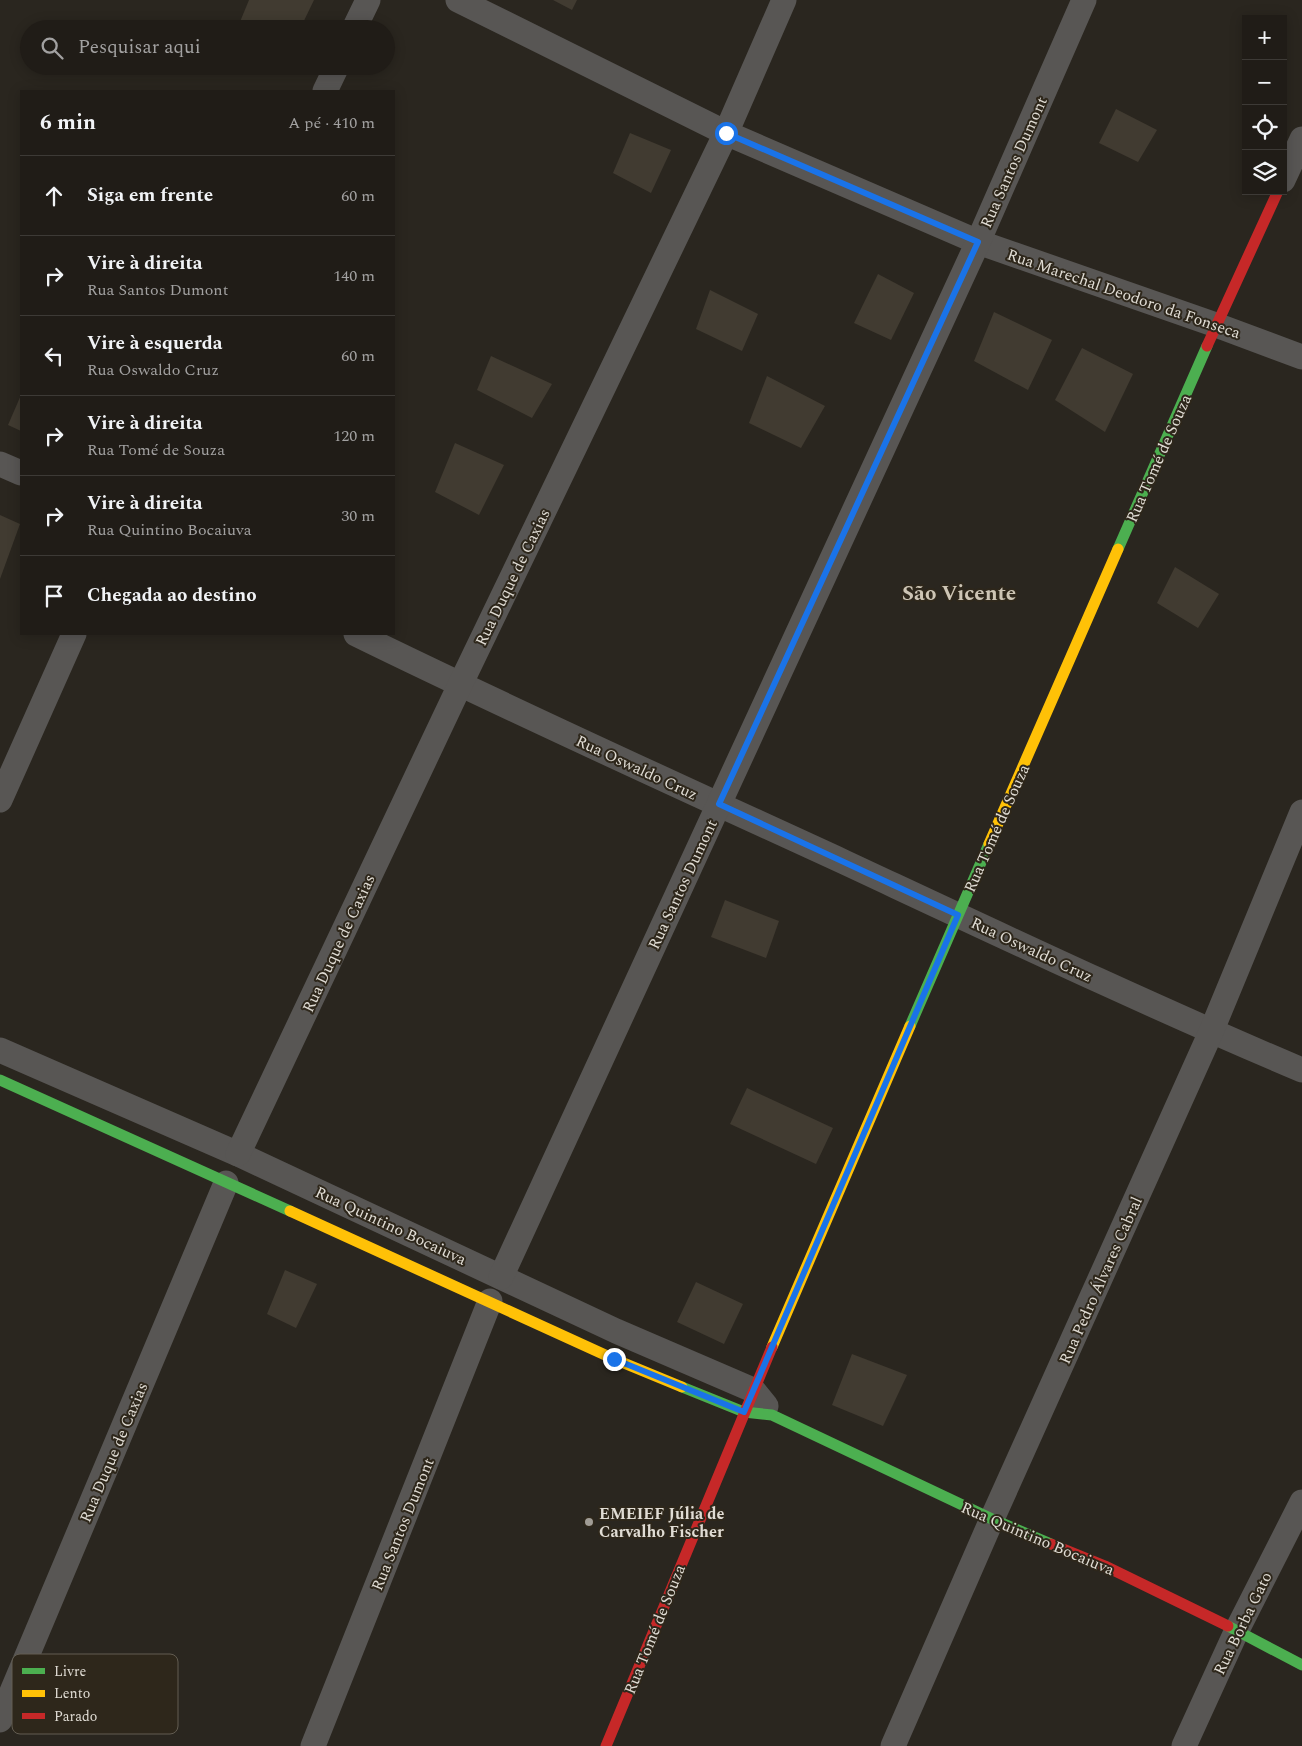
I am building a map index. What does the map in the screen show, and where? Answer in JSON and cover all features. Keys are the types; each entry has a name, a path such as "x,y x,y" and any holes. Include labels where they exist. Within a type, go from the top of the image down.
{"street":[{"path":"358,20 368,0"},
{"name":"Rua Marechal Deodoro da Fonseca","path":"458,0 726,133 978,242 1216,325 1302,358"},
{"name":"Rua Duque de Caxias","path":"238,1154 460,685 726,133 784,0"},
{"name":"Rua Santos Dumont","path":"502,1277 978,242 1084,0"},
{"path":"325,90 333,75"},
{"path":"1287,172 1302,140"},
{"name":"Rua Tomé de Souza","path":"606,1746 748,1401 1216,325 1276,195"},
{"path":"0,464 20,474"},
{"path":"0,800 74,635"},
{"name":"Rua Oswaldo Cruz","path":"358,635 460,685 1211,1032 1302,1070"},
{"name":"Rua Pedro Álvares Cabral","path":"893,1746 992,1519 1211,1032 1302,812"},
{"name":"Rua Quintino Bocaiuva","path":"0,1050 238,1154 502,1277 616,1331 772,1415 992,1519 1105,1566 1237,1630 1302,1665"},
{"name":"Rua Quintino Bocaiuva","path":"0,1080 490,1301 614,1359 748,1401"},
{"name":"Rua Duque de Caxias","path":"28,1654 226,1183"},
{"name":"Rua Santos Dumont","path":"313,1746 490,1301"},
{"name":"Rua Borba Gato","path":"1184,1746 1237,1630 1302,1502"},
{"name":"Rua Duque de Caxias","path":"0,1720 12,1691"}],"building":[{"path":"249,0 314,0 304,20 241,20"},
{"path":"553,0 577,0 572,10"},
{"path":"1116,109 1157,130 1138,162 1099,143"},
{"path":"630,133 671,150 651,193 613,173"},
{"path":"878,274 914,293 891,340 854,323"},
{"path":"710,290 758,314 742,351 696,329"},
{"path":"994,312 1052,340 1028,390 974,361"},
{"path":"1082,348 1133,374 1105,432 1055,400"},
{"path":"491,356 552,384 532,418 477,390"},
{"path":"767,376 825,406 801,448 749,423"},
{"path":"20,397 20,431 8,425"},
{"path":"455,443 504,465 479,515 435,492"},
{"path":"0,515 20,524 0,579"},
{"path":"1175,567 1219,594 1198,628 1157,603"},
{"path":"725,900 779,921 766,958 711,937"},
{"path":"747,1088 833,1128 816,1164 730,1124"},
{"path":"285,1270 317,1284 296,1328 267,1314"},
{"path":"696,1282 743,1304 724,1344 677,1322"},
{"path":"852,1354 907,1375 883,1426 832,1405"}],"traffic: fast":[{"path":"1118,549 1207,346"},
{"path":"910,1026 989,844"},
{"path":"0,1080 290,1211"},
{"path":"682,1387 744,1412 772,1415 992,1519 1051,1544"},
{"path":"1228,1626 1302,1665"}],"traffic: slow":[{"path":"989,844 1118,549"},
{"path":"772,1347 910,1026"},
{"path":"290,1211 614,1359 682,1387"}],"traffic: jam":[{"path":"1207,346 1276,195"},
{"path":"606,1746 772,1347"},
{"path":"1051,1544 1105,1566 1228,1626"}],"place":[{"name":"EMEIEF Júlia de Carvalho Fischer","path":"589,1522"}],"district":[{"name":"São Vicente","path":"959,593"}],"route":[{"path":"614,1359 744,1412 958,915 719,804 978,242 726,133"}]}
